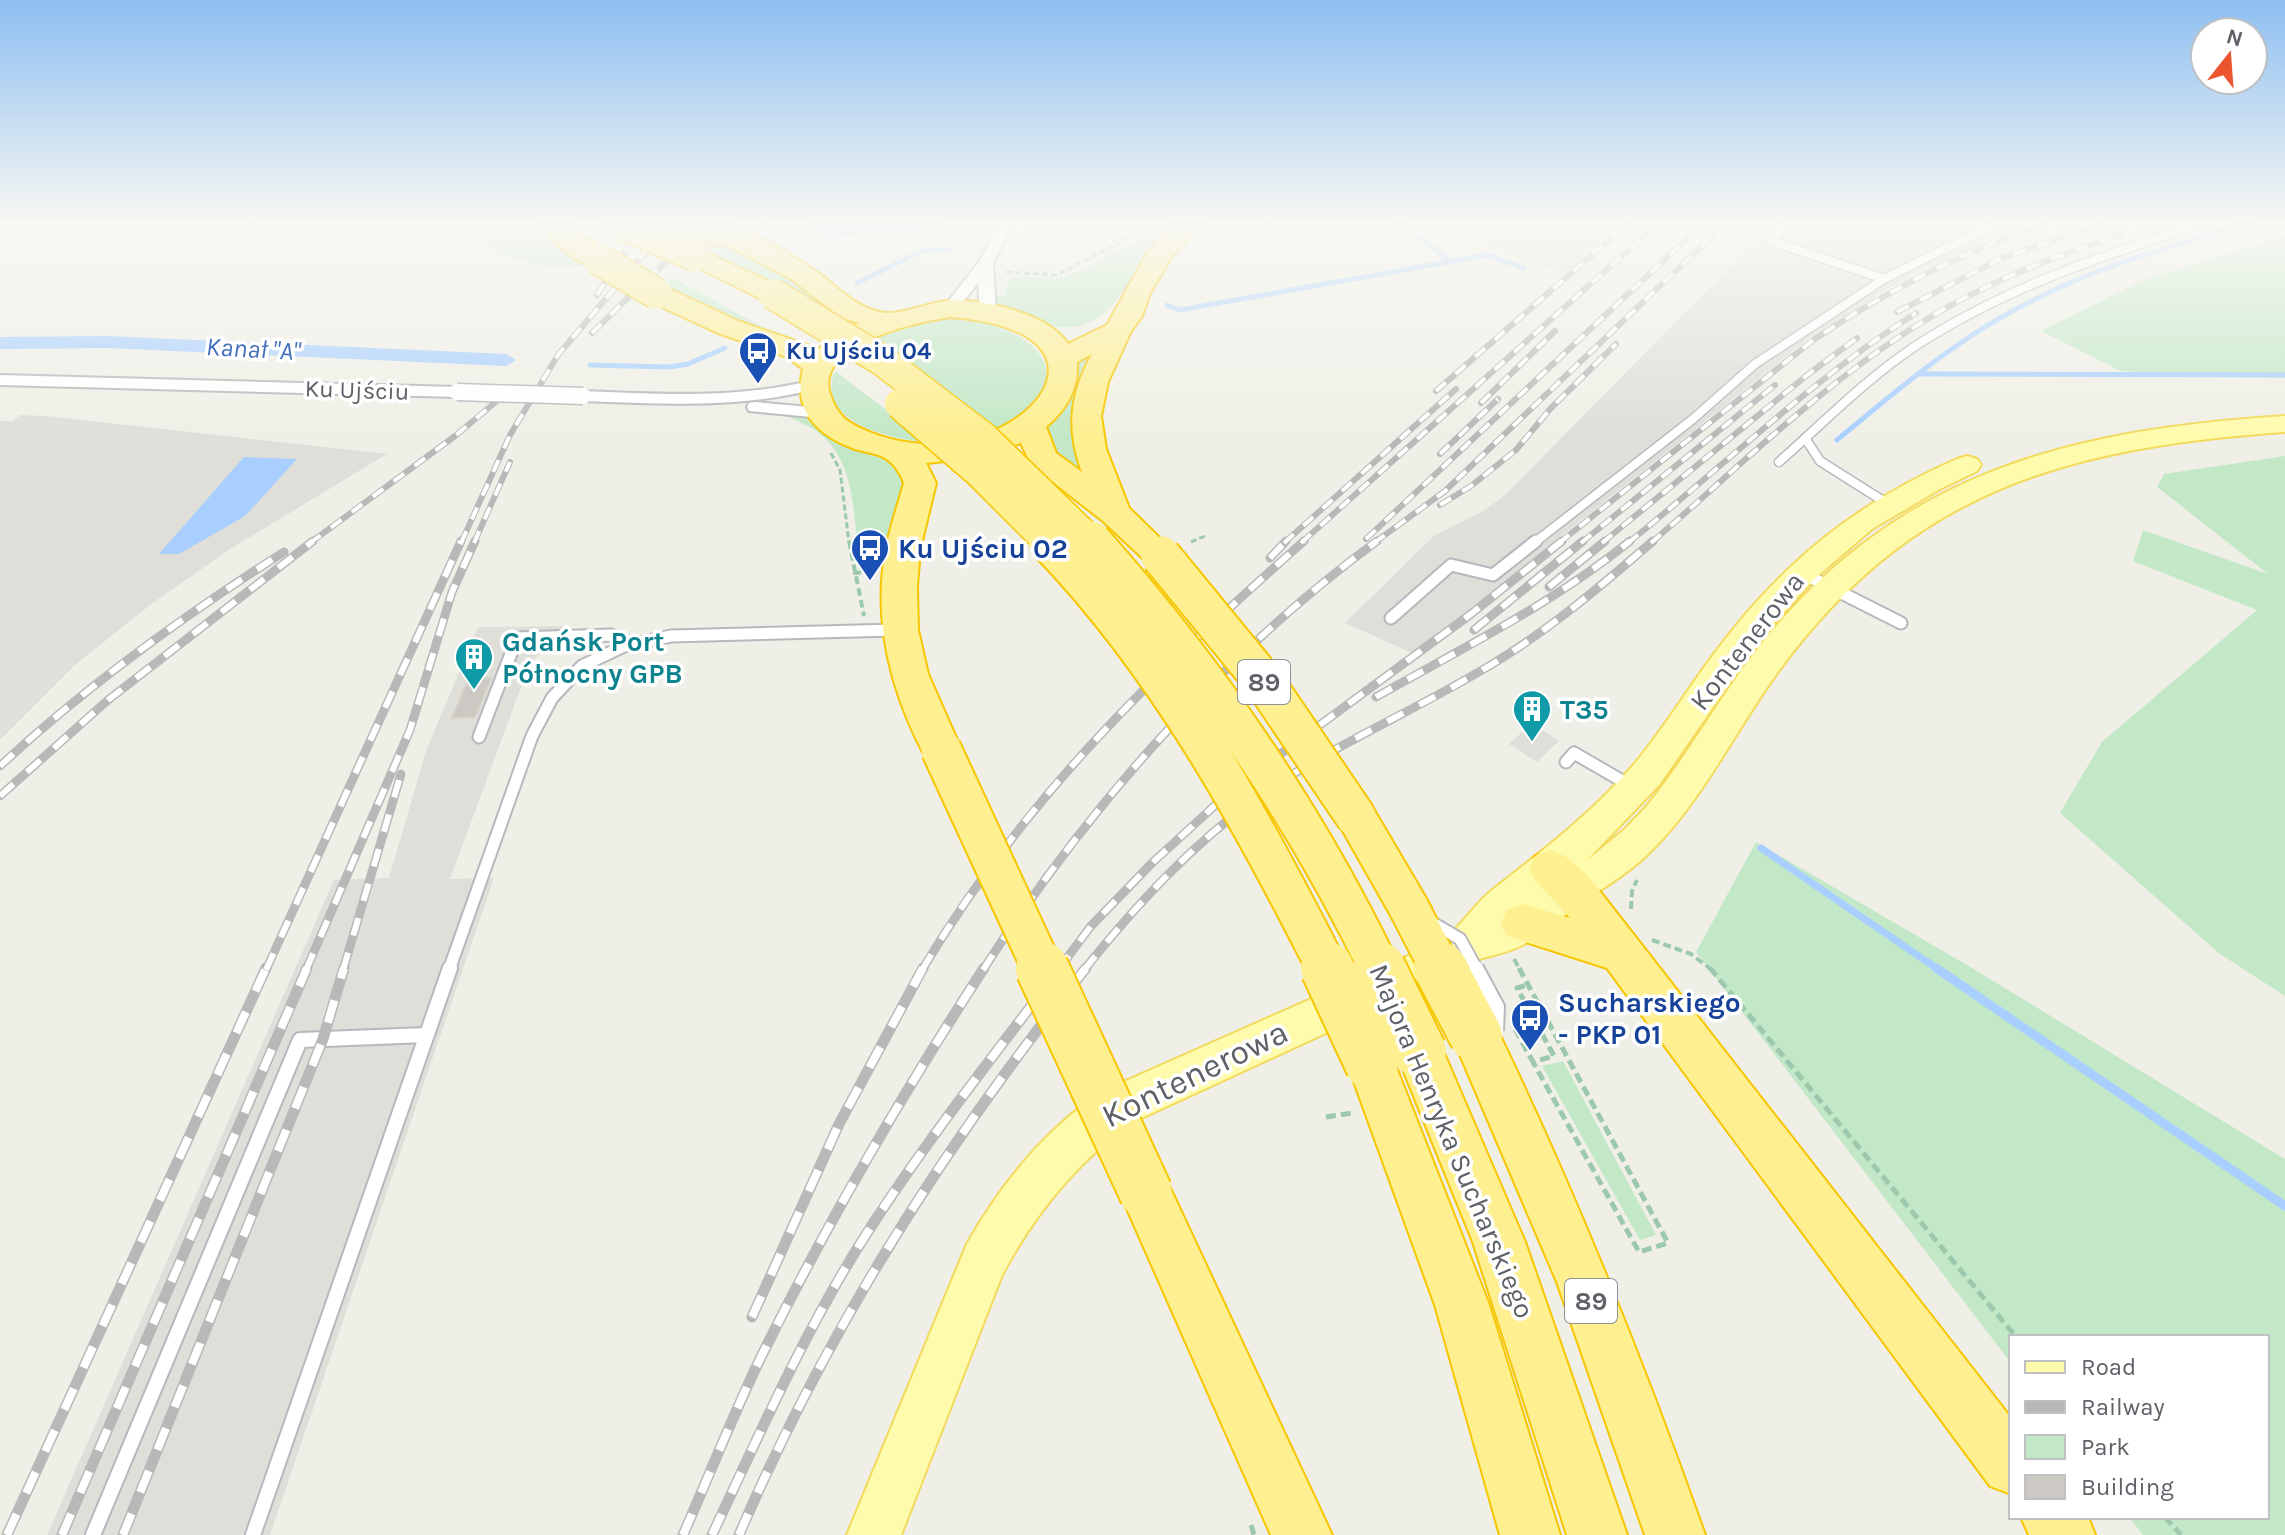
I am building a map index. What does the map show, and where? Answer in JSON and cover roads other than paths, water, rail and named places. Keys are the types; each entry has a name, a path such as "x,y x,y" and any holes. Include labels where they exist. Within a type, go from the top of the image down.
{"highway":[{"path":"656,293 728,327 797,351 818,388 848,434 896,450 933,453 970,449 1030,425 1055,400 1061,385 1055,349 1020,322 988,313 950,309 911,313 884,321 841,343 818,388"},
{"name":"Majora Henryka Sucharskiego","path":"746,293 890,364 987,439 1074,520 1133,584 1191,657 1274,777 1366,938 1386,1076 1462,1305 1530,1535"},
{"path":"827,293 852,312 884,321"},
{"name":"89","path":"1136,293 1110,353 1094,377 1085,403 1084,431 1115,513 1161,556 1282,707 1356,817 1409,908 1502,1046 1675,1535"},
{"name":"89","path":"1055,349 1112,314 1136,293"},
{"name":"Majora Henryka Sucharskiego","path":"761,300 927,426 1026,516 1109,610 1186,714 1263,840 1386,1076 1499,1242 1597,1535"},
{"path":"1055,349 1117,331"},
{"path":"1030,425 1042,458 1115,513"},
{"path":"896,450 915,470 920,483 903,549 899,586 900,630 909,674 1302,1535"},
{"path":"1561,878 1629,944 2009,1462"},
{"path":"1522,937 1629,944"},
{"path":"2053,1519 2065,1535"}],"main road":[{"name":"Kontenerowa","path":"874,1535 984,1261 1004,1224 1032,1185 1091,1125 1139,1095 1420,970 1464,946 1503,936 1522,937 1561,878 1635,788 1764,612 1800,572 1848,531 1888,504 1970,464 2064,434 2168,415 2285,407"},
{"name":"Kontenerowa","path":"1464,946 1483,919 1561,878 1614,862 1653,824 1693,773 1769,659 1828,586 1871,548 1924,513 1971,489 2029,466 2140,438 2214,428 2285,424"}],"street":[{"path":"950,309 963,293"},
{"path":"985,293 988,313"},
{"name":"Ku Ujściu","path":"0,380 715,399 781,395 818,388"},
{"name":"Ku Ujściu","path":"715,399 739,405 818,388"}],"lane":[{"path":"1391,618 1451,565 1493,575 1693,419 1755,364 1863,293"},
{"path":"1779,462 1859,390 1913,348 2009,293"},
{"path":"1805,438 1820,461 1888,504"},
{"path":"1800,572 1901,623"},
{"path":"253,1535 538,720 558,688 581,666 634,644 699,635 900,630"},
{"path":"479,737 517,638 611,635 634,644"},
{"path":"1566,762 1574,753 1635,788"},
{"path":"93,1535 300,1040 426,1035"}],"water":[{"path":"244,457 297,459 245,516 179,554 159,554"}],"waterway":[{"name":"Kanał \"A\"","path":"1167,305 1180,310 1277,293"},
{"path":"1837,440 1948,352 1995,321 2049,293"},
{"name":"Kanał \"A\"","path":"0,343 108,342 506,360"},
{"name":"Kanał \"A\"","path":"590,365 669,367 688,364 725,348"},
{"path":"1920,374 2285,375"},
{"path":"1761,848 1939,970"},
{"path":"1936,968 2285,1206"}],"railway":[{"path":"461,543 510,435 558,355 611,293"},
{"path":"592,333 633,293"},
{"path":"1436,391 1549,293"},
{"path":"1301,543 1581,293"},
{"path":"1366,539 1629,293"},
{"path":"1374,543 1445,491 1653,293"},
{"path":"1559,543 1812,341 1891,293"},
{"path":"1897,312 1935,293"},
{"path":"1651,543 1817,398 1887,345 1974,293"},
{"path":"1628,543 1840,366 1916,313"},
{"path":"1481,403 1555,331"},
{"path":"1602,543 1857,338"},
{"path":"1440,505 1471,486 1516,450 1551,408 1616,344"},
{"path":"1581,543 1775,385"},
{"path":"1285,542 1456,389"},
{"path":"310,543 455,436 504,395"},
{"path":"1440,454 1498,399"},
{"path":"474,543 510,462"},
{"path":"0,796 108,700 313,541"},
{"path":"266,970 461,541"},
{"path":"306,970 410,730 452,592 475,541"},
{"path":"922,970 962,907 1049,792 1144,689 1304,541"},
{"path":"983,970 1066,851 1160,738 1264,634 1377,541"},
{"path":"1058,970 1091,926 1152,863 1234,788 1471,614 1562,541"},
{"path":"1474,630 1583,541"},
{"path":"1549,587 1605,541"},
{"path":"1376,697 1538,605 1630,541"},
{"path":"1084,970 1166,876 1212,833 1261,795 1316,760 1511,652 1574,607 1653,541"},
{"path":"1270,558 1285,542"},
{"path":"0,766 67,707 137,653 284,552"},
{"path":"343,970 401,774"},
{"path":"7,1535 266,968"},
{"path":"62,1535 307,968"},
{"path":"123,1535 323,1039 344,968"},
{"path":"752,1317 839,1124 923,968"},
{"path":"683,1535 751,1379 812,1257 895,1111 984,968"},
{"path":"712,1535 785,1381 867,1233 985,1066 1060,968"},
{"path":"739,1535 811,1384 893,1240 985,1101 1086,968"}],"place":[{"name":"Ku Ujściu 04","path":"758,385"},
{"name":"Ku Ujściu 02","path":"870,582"},
{"name":"Gdańsk Port Północny GPB","path":"474,691"},
{"name":"T35","path":"1532,743"},
{"name":"Sucharskiego - PKP 01","path":"1530,1052"}]}
